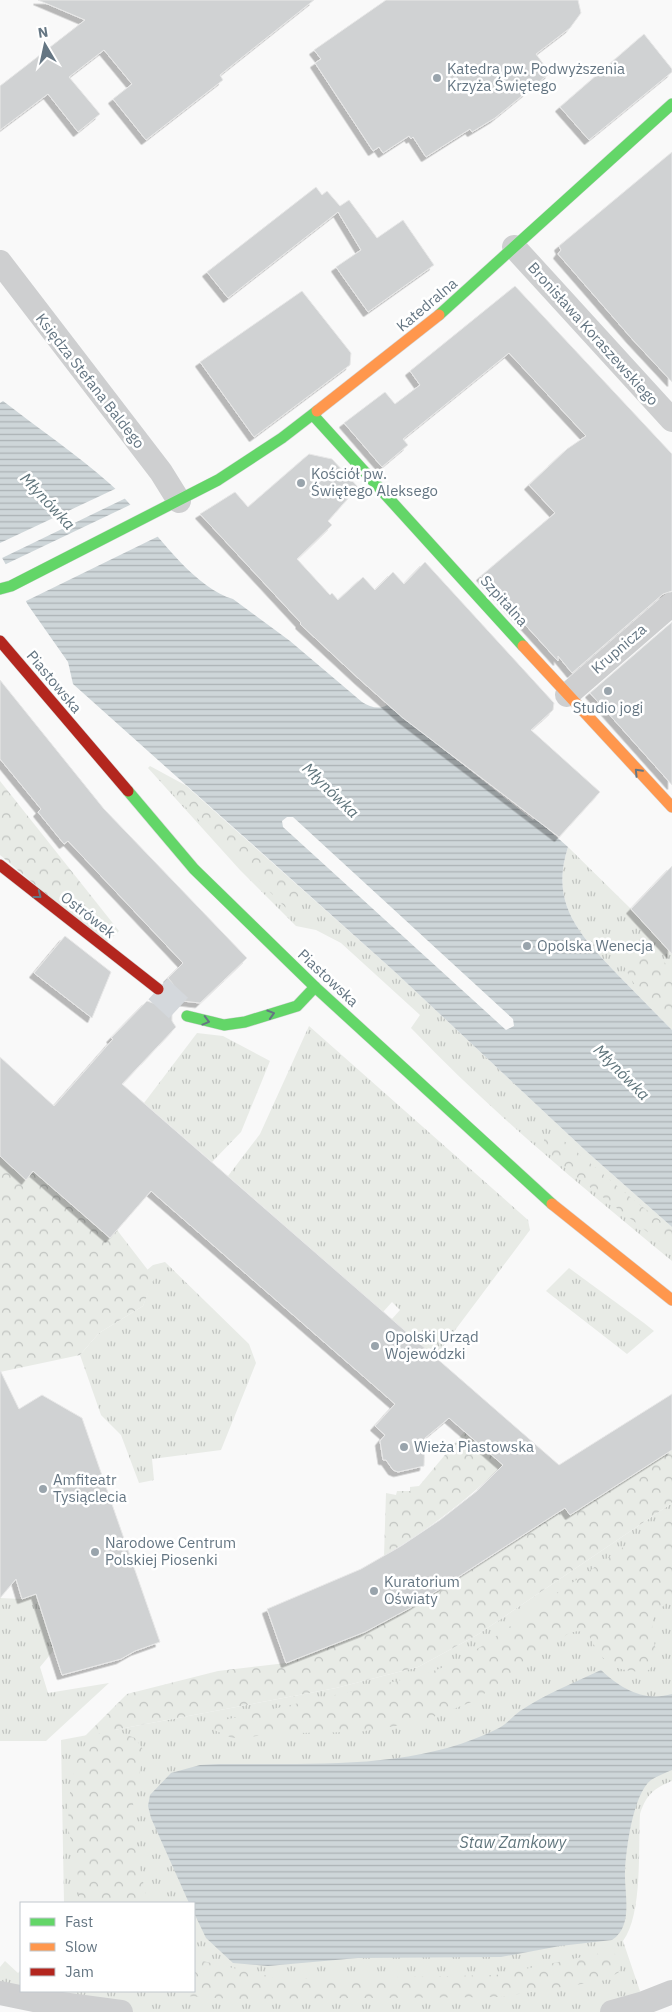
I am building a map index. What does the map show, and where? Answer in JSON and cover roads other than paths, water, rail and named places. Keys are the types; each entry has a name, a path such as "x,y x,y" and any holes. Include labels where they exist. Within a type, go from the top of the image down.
{"street":[{"name":"Katedralna","path":"5,587 179,501 247,462 313,415 430,324 672,104"},
{"name":"Bronisława Koraszewskiego","path":"514,247 672,420"},
{"name":"Księdza Stefana Baldego","path":"0,262 160,472 179,501"},
{"name":"Szpitalna","path":"313,415 567,695 672,807"},
{"name":"Krupnicza","path":"567,695 672,604"},
{"name":"Piastowska","path":"0,641 194,869 315,988 534,1188 580,1228 672,1300"},
{"name":"Ostrówek","path":"0,865 158,989"},
{"path":"187,1016 224,1026 245,1022 297,1006 315,988"},
{"path":"612,2012 646,2008 672,1992"},
{"path":"0,1993 39,2001 121,2012"}],"water":[{"name":"Młynówka","path":"3,401 109,483 123,496 167,548 199,580 216,592 233,599 290,641 362,702 374,707 387,705 533,820 535,818 568,847 563,868 563,886 566,903 572,918 592,947 672,1030 672,1227 586,1151 394,971 73,684 68,662 28,605 0,554 0,403","holes":["287,817 293,817 513,1019 514,1026 506,1030 283,827 282,821"]},
{"name":"Staw Zamkowy","path":"601,1670 617,1683 634,1692 652,1696 672,1694 672,1770 651,1780 639,1797 629,1836 626,1861 626,1918 619,1934 612,1940 560,1946 501,1957 358,1958 268,1966 233,1963 206,1938 195,1915 195,1902 189,1902 151,1818 148,1806 150,1795 171,1773 200,1765 362,1762 433,1752 467,1742 499,1728 520,1711 560,1689"}],"tunnel":[{"path":"158,989 187,1016"}],"place":[{"name":"Katedra pw. Podwyższenia Krzyża Świętego","path":"437,78"},
{"name":"Kościół pw. Świętego Aleksego","path":"301,483"},
{"name":"Studio jogi","path":"608,691"},
{"name":"Opolska Wenecja","path":"527,946"},
{"name":"Opolski Urząd Wojewódzki","path":"375,1346"},
{"name":"Wieża Piastowska","path":"404,1447"},
{"name":"Amfiteatr Tysiąclecia","path":"43,1489"},
{"name":"Narodowe Centrum Polskiej Piosenki","path":"95,1552"},
{"name":"Kuratorium Oświaty","path":"374,1591"}]}
